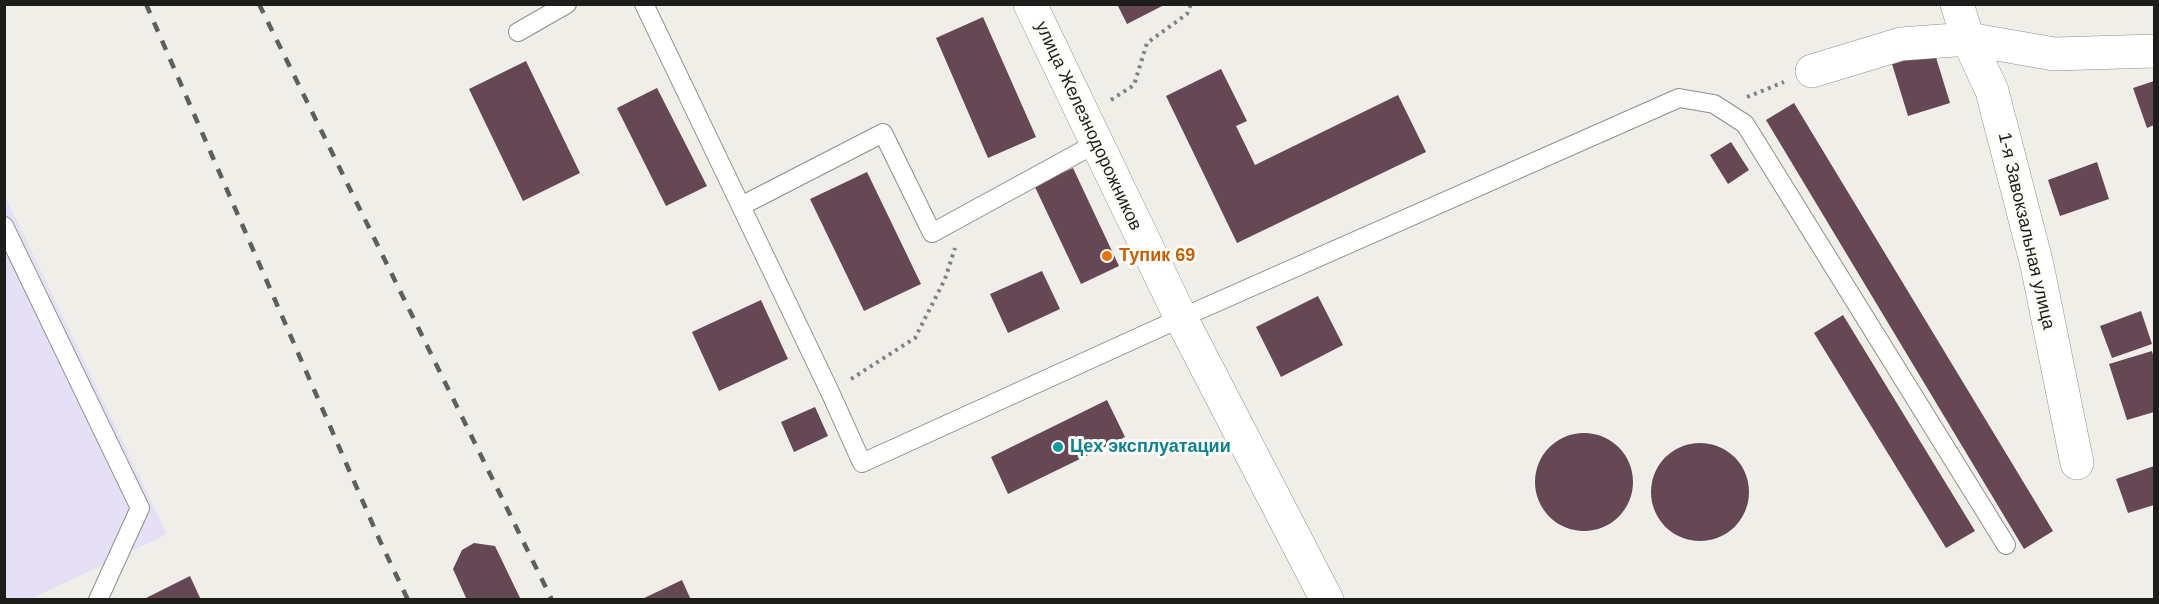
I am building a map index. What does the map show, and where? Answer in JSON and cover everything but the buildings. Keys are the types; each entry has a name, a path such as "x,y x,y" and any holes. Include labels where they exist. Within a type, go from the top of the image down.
{"street":[{"name":"улица Железнодорожников","path":"1030,4 1095,144 1181,318 1326,600"},
{"name":"1-я Завокзальная улица","path":"1957,4 1968,39 1995,102 2037,265 2077,463"},
{"path":"1812,70 1901,44 1968,39 2054,54 2154,51"}],"lane":[{"path":"518,32 567,4"},
{"path":"644,4 862,463 1181,318 1679,98 1714,104 1745,124 2006,545"},
{"path":"741,206 883,133 932,233 1095,144"},
{"path":"4,226 140,508 98,600"}],"path":[{"path":"1714,104 1735,101 1812,70"}],"shaded area":[{"path":"4,194 167,534 31,599 5,599"}],"railway":[{"path":"146,4 380,541 408,600"},
{"path":"259,4 552,600"}],"place":[{"name":"Тупик 69","path":"1107,256"},
{"name":"Цех эксплуатации","path":"1058,447"}]}
